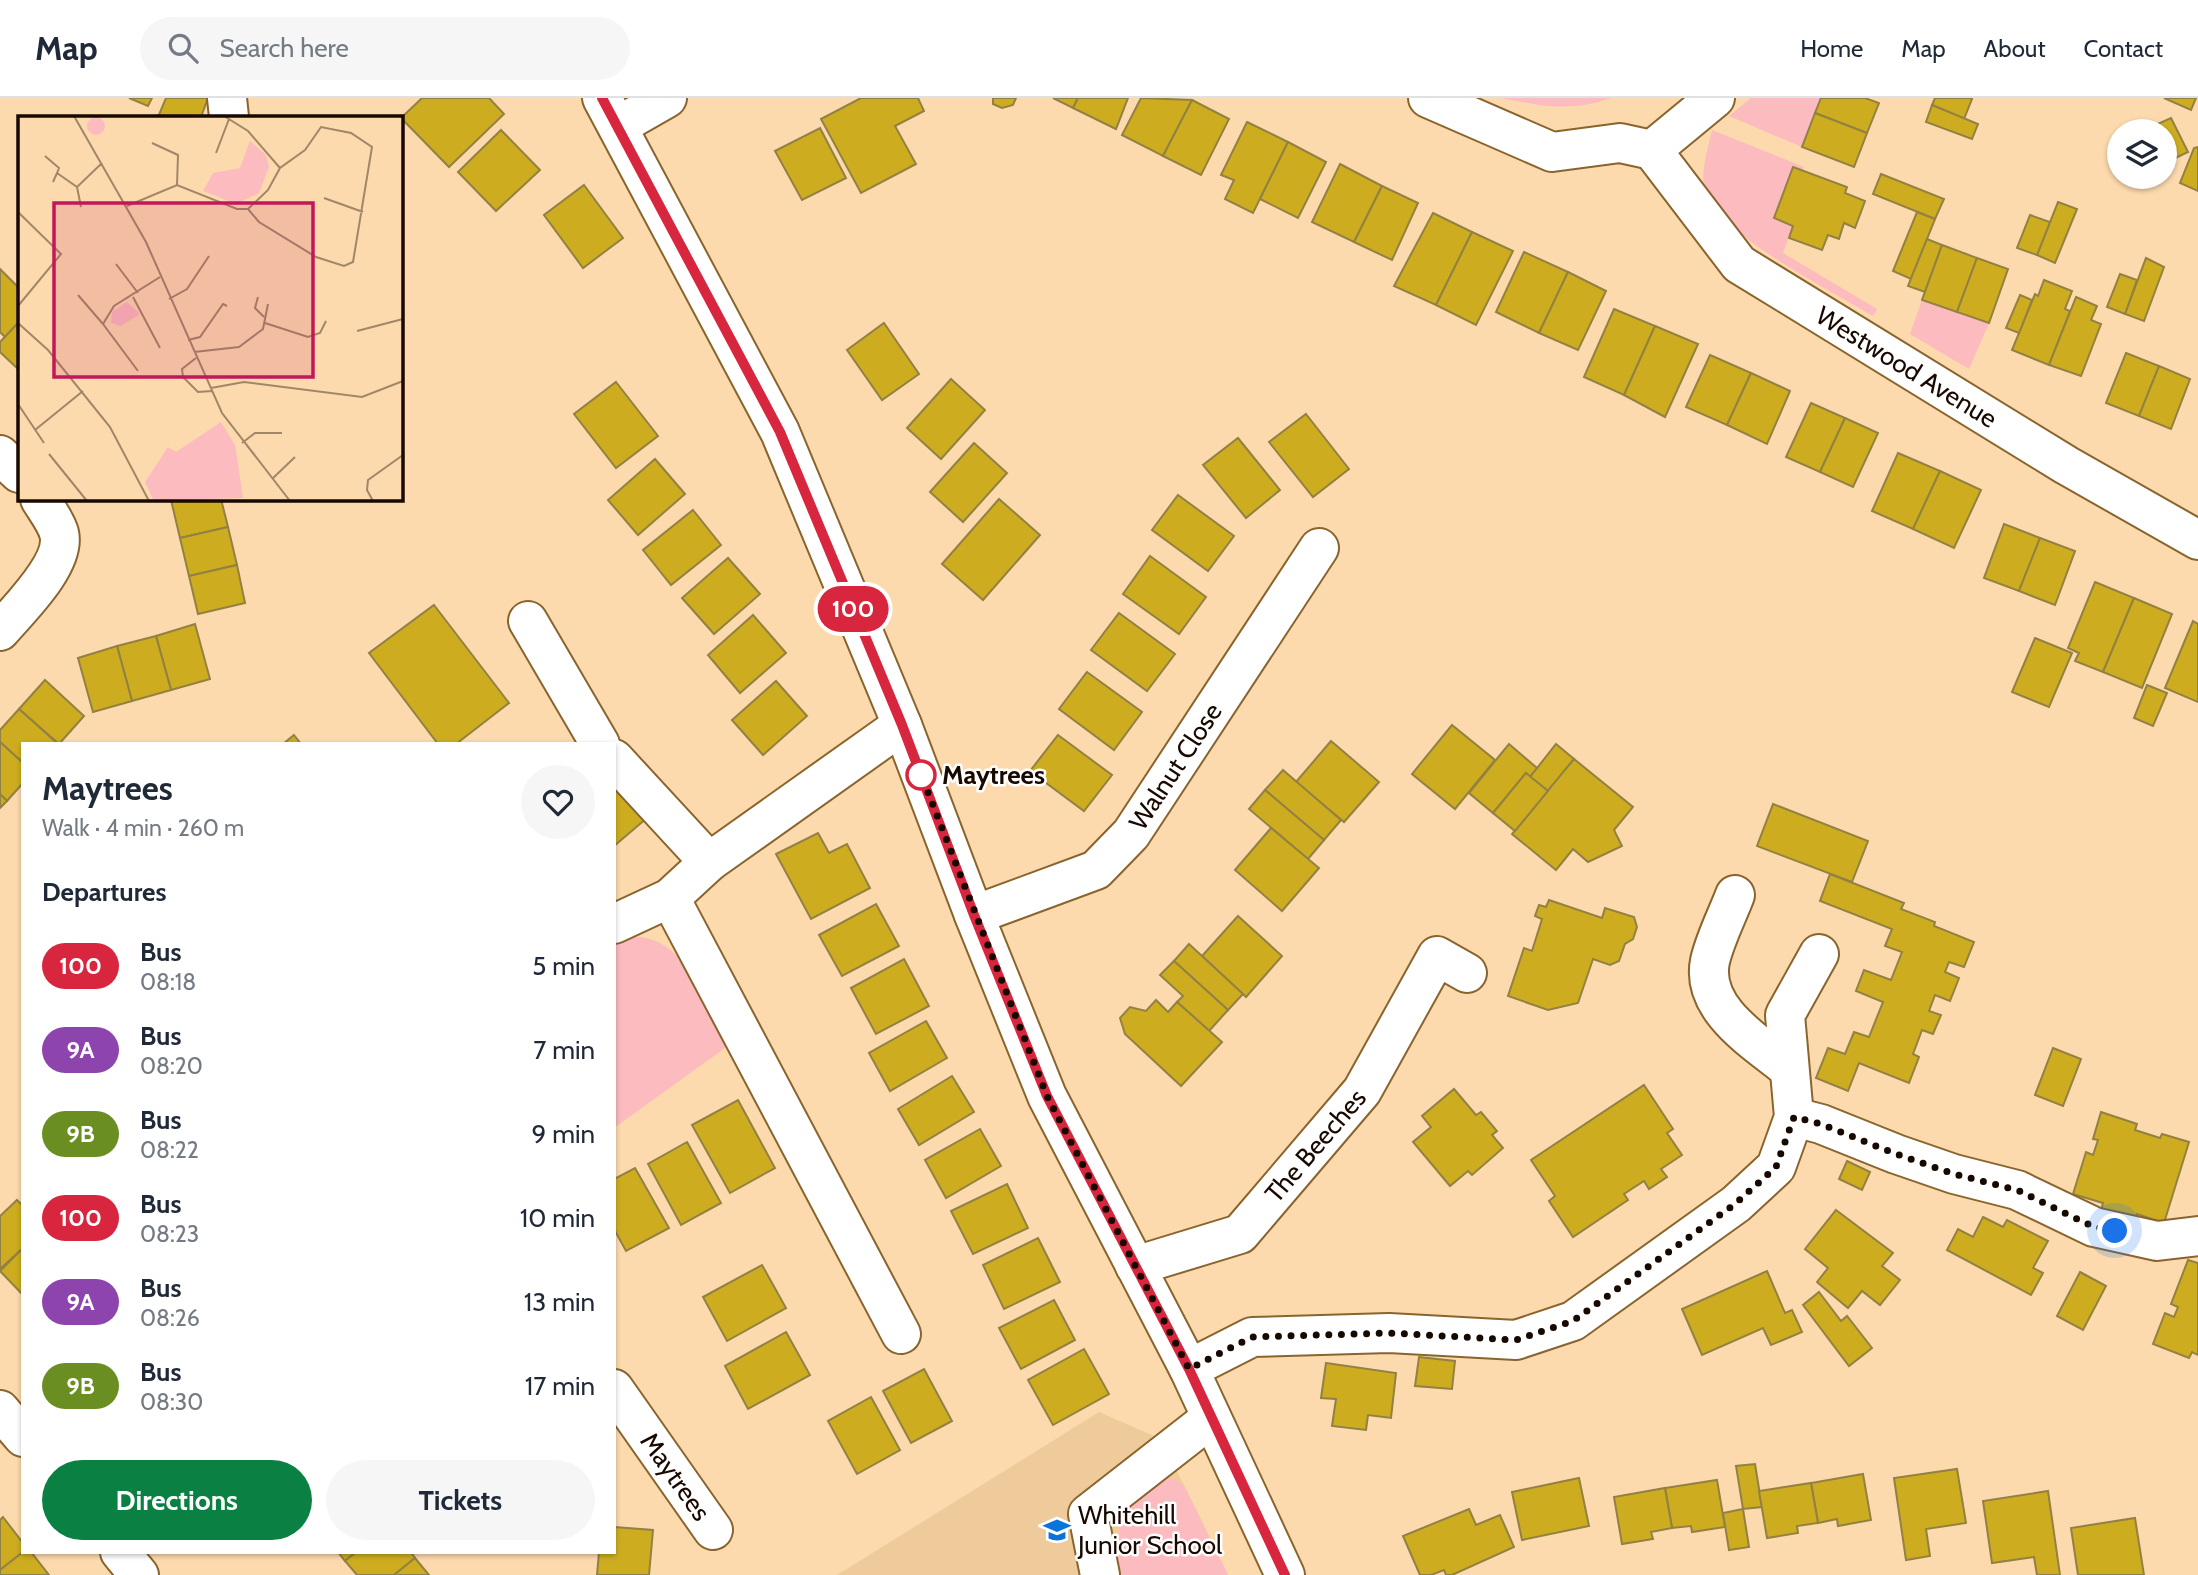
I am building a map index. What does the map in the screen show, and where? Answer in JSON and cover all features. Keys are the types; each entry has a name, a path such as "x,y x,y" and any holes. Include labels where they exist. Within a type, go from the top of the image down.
{"street":[{"path":"227,98 229,116"},
{"path":"667,98 610,112 780,432 902,725 974,915 1047,1096 1189,1369 1285,1575"},
{"path":"1428,98 1552,152 1620,143 1652,150 1715,98"},
{"name":"Westwood Avenue","path":"1652,150 1739,264 2066,465 2198,540"},
{"path":"0,631 42,583 55,559 60,535 41,500"},
{"name":"Walnut Close","path":"974,915 1096,870 1131,834 1319,548"},
{"path":"528,621 599,742"},
{"path":"616,923 670,898 709,862 902,725"},
{"path":"616,761 709,862"},
{"path":"1735,895 1709,963 1712,991 1725,1015 1789,1069"},
{"path":"670,898 901,1334"},
{"path":"1189,1369 1252,1337 1389,1333 1516,1340 1573,1321 1735,1204 1776,1167 1794,1117 1785,1016 1819,954"},
{"name":"The Beeches","path":"1135,1266 1240,1234 1362,1091 1439,957"},
{"path":"1794,1117 1821,1124 1943,1170 2017,1190 2094,1227 2157,1241 2198,1236"},
{"name":"Maytrees","path":"616,1392 713,1530"},
{"path":"0,1410 21,1435"},
{"path":"1100,1575 1088,1514 1210,1418"},
{"path":"122,1554 139,1575"}],"shaded area":[{"path":"1501,98 1611,98 1570,106 1543,105"},
{"path":"1751,98 1821,98 1802,147 1729,116"},
{"path":"1712,130 1804,167 1803,171 1793,167 1774,218 1793,226 1783,253 1877,309 1873,316 1778,260 1729,224 1713,206 1703,182"},
{"path":"1922,300 1989,323 1969,369 1910,334"},
{"path":"646,938 674,953 696,981 729,1045 616,1127 616,939"},
{"name":"Whitehill Junior School","path":"1099,1412 1161,1439 1228,1575 837,1575"},
{"path":"1171,1478 1184,1485 1228,1575 1119,1575 1117,1547 1120,1525 1127,1506 1135,1495 1155,1483"}],"building":[{"path":"129,98 152,98 148,106"},
{"path":"166,98 208,98 201,116 158,116"},
{"path":"422,98 489,98 504,114 449,167 402,117"},
{"path":"861,98 918,98 924,111 895,126 916,164 861,193 821,119"},
{"path":"993,98 1016,98 1013,105 1002,108 993,104"},
{"path":"1053,98 1078,98 1073,108"},
{"path":"1078,98 1128,98 1116,129 1073,108"},
{"path":"1141,98 1192,100 1163,156 1122,135"},
{"path":"1821,98 1865,98 1879,103 1867,133 1815,113"},
{"path":"1935,98 1972,99 1964,119 1932,105"},
{"path":"2164,98 2196,98 2191,110"},
{"path":"1192,100 1229,119 1201,175 1163,156"},
{"path":"1932,105 1978,124 1972,139 1926,122"},
{"path":"1815,113 1867,133 1854,167 1802,147"},
{"path":"1247,122 1288,142 1253,213 1225,199 1234,180 1221,175"},
{"path":"820,128 846,178 802,200 775,151"},
{"path":"501,130 540,170 496,211 458,172"},
{"path":"2177,130 2188,152 2177,157"},
{"path":"1288,142 1326,162 1298,218 1260,199"},
{"path":"2198,147 2198,191 2180,183 2194,148"},
{"path":"1340,164 1382,186 1354,242 1312,222"},
{"path":"1793,167 1847,187 1845,193 1865,201 1855,228 1844,223 1839,239 1828,235 1822,250 1789,238 1793,226 1774,218"},
{"path":"1881,174 1944,199 1935,219 1873,194"},
{"path":"584,185 623,238 583,268 544,215"},
{"path":"1382,186 1418,203 1392,260 1354,242"},
{"path":"2058,202 2077,209 2055,263 2037,255"},
{"path":"1917,212 1935,219 1911,279 1893,271"},
{"path":"1433,213 1472,232 1436,305 1394,286"},
{"path":"2030,215 2050,222 2037,255 2017,248"},
{"path":"1472,232 1513,251 1476,325 1436,305"},
{"path":"1927,239 1942,245 1925,292 1908,286"},
{"path":"1942,245 1977,258 1957,312 1922,300"},
{"path":"1524,252 1568,272 1539,333 1496,312"},
{"path":"1977,258 2008,269 1989,323 1957,312"},
{"path":"2146,258 2164,267 2144,321 2125,314"},
{"path":"0,269 18,287 18,323 5,337 0,332"},
{"path":"1568,272 1606,291 1578,350 1539,333"},
{"path":"2120,274 2137,280 2125,314 2107,307"},
{"path":"2044,280 2072,291 2065,309 2070,311 2049,365 2012,350 2035,294 2038,296"},
{"path":"2020,295 2032,300 2019,333 2006,328"},
{"path":"2076,297 2097,306 2091,320 2101,324 2081,376 2049,365"},
{"path":"1614,309 1655,326 1624,395 1584,377"},
{"path":"18,323 18,369 0,352 0,342"},
{"path":"884,323 919,374 882,400 847,350"},
{"path":"1655,326 1698,344 1665,417 1624,395"},
{"path":"2126,353 2159,366 2139,416 2106,403"},
{"path":"1710,355 1751,373 1727,425 1686,407"},
{"path":"2159,366 2190,379 2171,429 2139,416"},
{"path":"1751,373 1790,391 1767,444 1727,425"},
{"path":"951,379 985,410 941,459 907,428"},
{"path":"616,382 658,436 616,468 574,414"},
{"path":"1811,403 1845,418 1820,472 1786,457"},
{"path":"1306,414 1349,469 1313,497 1269,442"},
{"path":"1845,418 1878,433 1853,487 1820,472"},
{"path":"1238,438 1280,490 1246,518 1203,465"},
{"path":"974,443 1007,473 963,522 930,492"},
{"path":"1898,453 1940,471 1913,529 1872,511"},
{"path":"655,459 685,494 638,535 608,500"},
{"path":"1940,471 1981,490 1954,548 1913,529"},
{"path":"1178,495 1234,536 1208,571 1152,530"},
{"path":"999,499 1040,535 983,600 942,564"},
{"path":"171,500 221,500 228,527 180,538"},
{"path":"693,510 721,545 671,585 643,550"},
{"path":"2004,524 2040,538 2019,591 1984,578"},
{"path":"228,527 237,565 189,576 180,538"},
{"path":"2040,538 2075,551 2055,605 2019,591"},
{"path":"1150,556 1206,597 1179,634 1123,594"},
{"path":"728,558 760,594 714,634 682,598"},
{"path":"237,565 245,603 198,614 189,576"},
{"path":"2095,582 2134,598 2103,672 2075,661 2079,653 2068,648"},
{"path":"2134,598 2172,614 2142,688 2103,672"},
{"path":"434,605 509,703 459,742 436,742 369,653"},
{"path":"1119,613 1175,654 1147,691 1091,650"},
{"path":"753,615 786,653 740,693 708,655"},
{"path":"2193,621 2198,624 2198,702 2165,688"},
{"path":"195,624 210,679 171,690 156,636"},
{"path":"156,636 171,690 132,701 117,646"},
{"path":"2035,638 2072,653 2049,707 2012,692"},
{"path":"117,646 132,701 93,712 78,658"},
{"path":"1087,672 1142,712 1114,750 1059,709"},
{"path":"45,680 84,716 61,742 57,742 19,709"},
{"path":"776,681 807,716 763,755 732,720"},
{"path":"2147,685 2167,693 2153,726 2134,718"},
{"path":"19,709 56,742 21,742 21,761 0,742 0,730"},
{"path":"1452,725 1495,760 1455,809 1412,774"},
{"path":"294,735 299,742 285,742"},
{"path":"1058,735 1112,775 1084,811 1030,771"},
{"path":"1331,741 1379,782 1344,822 1296,782"},
{"path":"0,742 21,761 21,785 7,801 0,794"},
{"path":"1509,744 1537,768 1530,777 1526,773 1493,813 1469,793"},
{"path":"1556,744 1574,759 1548,791 1530,777"},
{"path":"1574,759 1633,807 1614,830 1622,846 1588,862 1573,849 1556,870 1512,834"},
{"path":"1283,770 1341,820 1324,840 1265,790"},
{"path":"1526,773 1548,791 1515,831 1493,813"},
{"path":"616,781 647,818 616,844"},
{"path":"1265,790 1324,840 1308,859 1249,809"},
{"path":"0,794 7,801 0,808"},
{"path":"1773,804 1868,841 1852,882 1757,846"},
{"path":"1271,828 1319,868 1282,911 1235,870"},
{"path":"818,833 829,853 847,844 870,888 811,919 776,854"},
{"path":"1830,874 1904,903 1901,909 1935,922 1934,926 1974,942 1964,967 1949,962 1945,972 1959,978 1950,1001 1935,995 1929,1011 1941,1015 1933,1034 1922,1030 1913,1054 1919,1057 1909,1083 1859,1063 1848,1091 1816,1078 1828,1048 1845,1054 1854,1032 1869,1037 1883,1002 1856,991 1864,970 1891,980 1902,952 1885,946 1892,929 1820,901"},
{"path":"1549,900 1602,918 1605,908 1634,917 1637,927 1633,939 1625,944 1619,961 1610,965 1593,959 1578,1003 1548,1010 1508,996 1524,948 1532,951 1542,919 1535,916 1539,905 1546,907"},
{"path":"876,904 899,946 842,976 819,935"},
{"path":"1238,916 1282,956 1246,997 1202,956"},
{"path":"1189,944 1243,994 1228,1010 1174,961"},
{"path":"904,959 929,1006 876,1034 851,988"},
{"path":"1174,961 1228,1010 1209,1031 1177,1002 1183,996 1160,975"},
{"path":"1156,1000 1168,1012 1177,1002 1222,1042 1181,1086 1125,1034 1120,1018 1130,1007 1146,1011"},
{"path":"926,1021 947,1058 890,1091 869,1053"},
{"path":"2053,1048 2081,1059 2063,1106 2035,1095"},
{"path":"952,1076 974,1112 919,1145 898,1109"},
{"path":"1644,1085 1673,1129 1667,1133 1682,1155 1661,1169 1667,1177 1649,1189 1644,1181 1624,1194 1628,1200 1573,1237 1549,1201 1555,1196 1531,1160"},
{"path":"1454,1089 1476,1115 1481,1112 1497,1131 1492,1135 1503,1148 1472,1175 1468,1171 1450,1186 1413,1142 1431,1127 1422,1116"},
{"path":"738,1100 775,1168 730,1193 692,1125"},
{"path":"2101,1112 2137,1124 2135,1130 2160,1138 2162,1134 2189,1142 2164,1223 2137,1214 2135,1221 2101,1210 2103,1203 2073,1194 2086,1152 2093,1155 2098,1140 2093,1139"},
{"path":"980,1129 1001,1166 946,1198 925,1160"},
{"path":"687,1142 721,1203 681,1225 648,1164"},
{"path":"1847,1161 1870,1172 1862,1190 1839,1179"},
{"path":"635,1168 669,1228 626,1251 616,1233 616,1178"},
{"path":"1007,1184 1028,1228 973,1254 951,1211"},
{"path":"17,1200 21,1204 21,1250 0,1269 0,1216"},
{"path":"1836,1210 1893,1253 1882,1266 1900,1280 1880,1305 1862,1291 1848,1308 1817,1282 1828,1268 1805,1249"},
{"path":"1983,1217 2003,1227 2007,1220 2048,1241 2033,1268 2043,1273 2031,1295 1947,1250 1958,1229 1973,1237"},
{"path":"1038,1238 1060,1282 1004,1309 983,1265"},
{"path":"21,1250 21,1293 0,1271"},
{"path":"2188,1260 2198,1263 2198,1355 2192,1352 2189,1358 2153,1344 2165,1313 2174,1317 2178,1307 2171,1304"},
{"path":"762,1265 786,1308 727,1341 703,1297"},
{"path":"1767,1271 1785,1313 1792,1310 1802,1332 1771,1345 1763,1328 1702,1355 1682,1309"},
{"path":"2080,1272 2106,1286 2083,1330 2057,1316"},
{"path":"1819,1292 1841,1321 1847,1316 1872,1348 1849,1366 1803,1305"},
{"path":"1054,1300 1075,1340 1021,1369 999,1328"},
{"path":"786,1332 810,1375 748,1409 725,1366"},
{"path":"1084,1349 1109,1394 1053,1425 1028,1380"},
{"path":"1419,1357 1455,1361 1452,1389 1415,1386"},
{"path":"1326,1363 1396,1373 1391,1418 1368,1415 1366,1430 1332,1426 1336,1399 1321,1398"},
{"path":"924,1369 952,1421 911,1443 883,1391"},
{"path":"871,1397 900,1450 857,1474 828,1421"},
{"path":"1755,1464 1762,1507 1743,1509 1736,1466"},
{"path":"1957,1469 1966,1523 1926,1529 1930,1556 1906,1560 1894,1478"},
{"path":"1863,1474 1871,1520 1838,1526 1837,1519 1818,1523 1811,1483"},
{"path":"1579,1478 1589,1526 1522,1540 1512,1492"},
{"path":"1717,1480 1725,1527 1692,1532 1691,1526 1672,1528 1665,1488"},
{"path":"1811,1483 1818,1523 1797,1526 1798,1533 1767,1538 1759,1491"},
{"path":"1665,1488 1672,1528 1651,1532 1653,1539 1622,1544 1614,1497"},
{"path":"2048,1491 2060,1575 2037,1575 2034,1557 1992,1563 1983,1501"},
{"path":"1469,1509 1476,1525 1500,1515 1514,1547 1452,1575 1446,1575 1444,1570 1431,1575 1420,1575 1403,1536"},
{"path":"1743,1509 1749,1547 1729,1550 1723,1513"},
{"path":"3,1517 21,1540 21,1554 0,1570 0,1520"},
{"path":"2135,1518 2144,1575 2078,1575 2071,1528"},
{"path":"616,1527 653,1530 649,1575 597,1575 599,1554 616,1554"},
{"path":"21,1554 33,1554 49,1575 0,1575 0,1570"},
{"path":"340,1554 354,1554 345,1561"},
{"path":"354,1554 412,1554 415,1558 394,1575 357,1575 345,1561"},
{"path":"415,1558 429,1575 394,1575"}],"bus line":[{"name":"100","path":"602,98 780,432 902,725 974,915 1047,1096 1189,1369 1285,1575"}],"place":[{"name":"Maytrees","path":"921,775"},
{"name":"Whitehill Junior School","path":"1057,1530"}],"route":[{"path":"921,775 920,772 1047,1096 1189,1369 1252,1337 1389,1333 1516,1340 1573,1321 1735,1204 1776,1167 1794,1117 1821,1124 1954,1174 2017,1190 2094,1227 2115,1231"}]}
